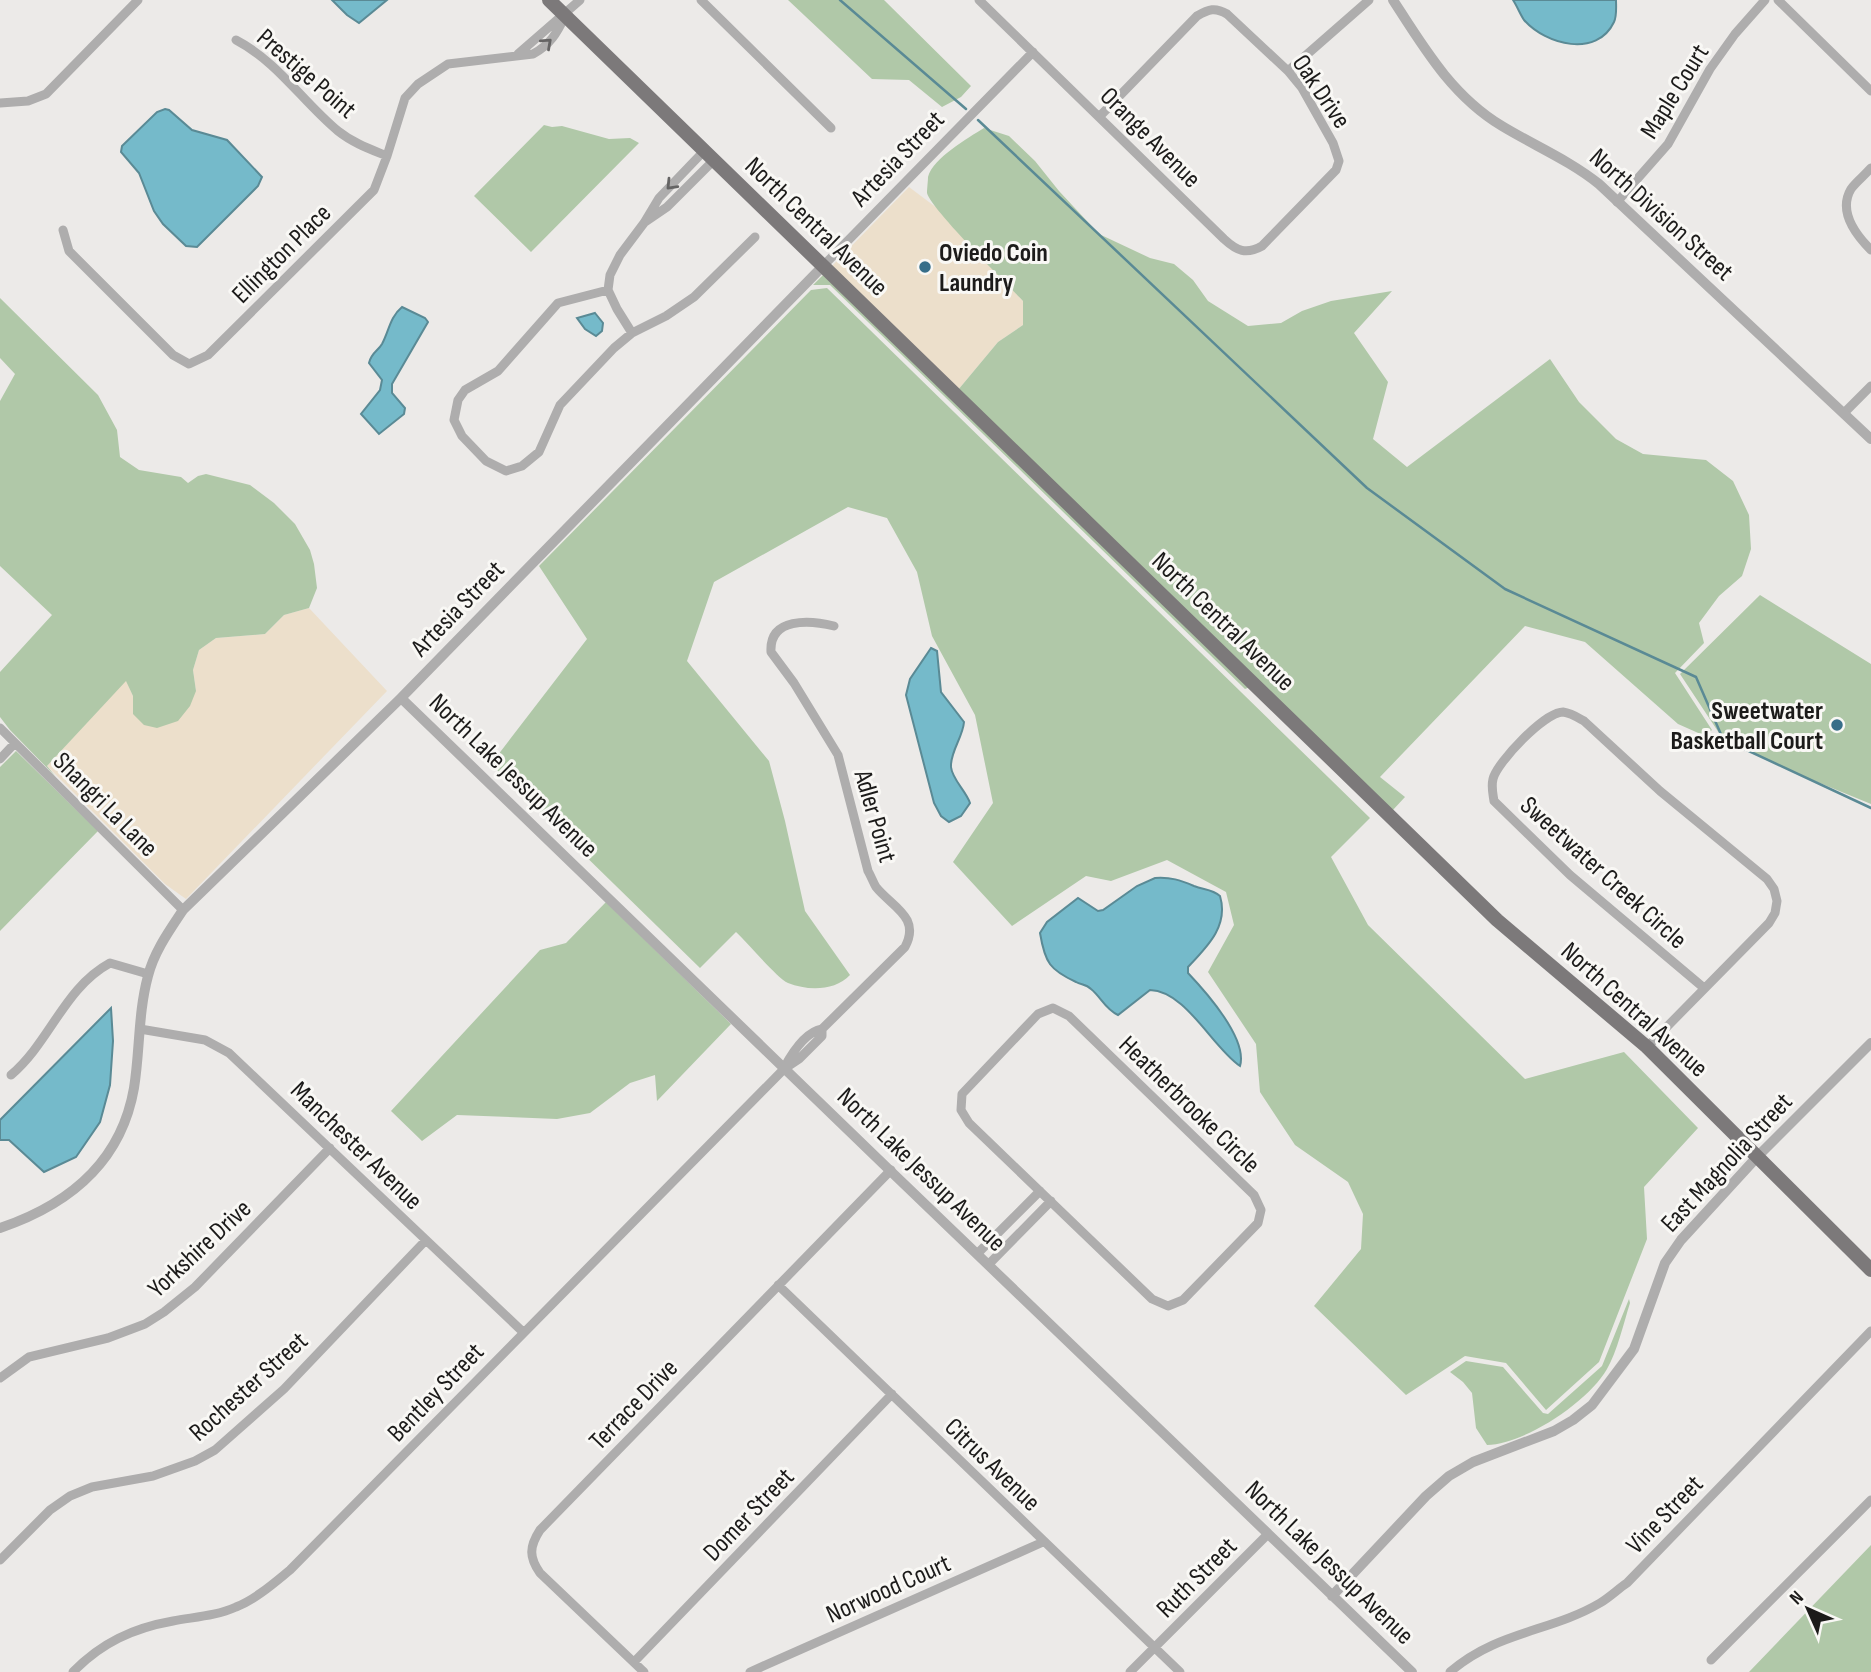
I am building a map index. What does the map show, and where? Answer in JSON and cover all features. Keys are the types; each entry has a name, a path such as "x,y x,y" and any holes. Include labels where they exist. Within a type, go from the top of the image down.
{"main road":[{"name":"North Central Avenue","path":"549,0 1497,920 1647,1046 1871,1270"}],"street":[{"path":"0,103 29,101 46,94 138,0"},
{"name":"Ellington Place","path":"63,230 69,251 173,355 189,364 208,355 373,190 405,98 431,74 447,64 517,55 548,26 565,16 580,0"},
{"path":"701,0 831,128"},
{"name":"Orange Avenue","path":"979,0 1224,239 1240,251"},
{"path":"1287,71 1369,0"},
{"name":"North Division Street","path":"1394,0 1427,53 1454,87 1502,125 1583,171 1871,439"},
{"name":"Maple Court","path":"1617,202 1668,144 1710,69 1735,34 1765,0"},
{"path":"1778,0 1871,91"},
{"name":"Oak Drive","path":"1100,116 1197,16 1208,10 1217,8 1227,14 1287,71 1301,88 1333,143 1339,161 1336,170 1262,246 1254,251 1240,251"},
{"name":"Prestige Point","path":"236,40 258,51 337,130 355,143 387,156"},
{"name":"Artesia Street","path":"0,1228 58,1202 86,1181 106,1159 123,1124 133,1090 140,1016 148,974 163,941 183,910 401,698 1033,52"},
{"path":"632,333 608,290 610,275 620,255 659,198 709,155"},
{"path":"1871,169 1851,190 1847,201 1852,228 1871,250"},
{"path":"608,290 558,303 498,371 465,390 458,400 454,420 462,436 486,461 506,471 522,466 539,452 560,405 614,348 632,333 666,316 694,297 755,237"},
{"path":"1844,413 1871,386"},
{"name":"Adler Point","path":"784,1069 799,1059 822,1036 822,1029 898,954 910,936 909,924 902,913 875,886 868,872 838,755 794,683 771,652 774,637 783,627 801,621 834,626"},
{"name":"North Lake Jessup Avenue","path":"401,698 1412,1672"},
{"name":"Sweetwater Creek Circle","path":"1647,1046 1769,923 1775,913 1777,901 1774,889 1756,869 1660,791 1584,721 1563,712 1551,715 1499,765 1493,778 1494,801 1570,875 1704,988"},
{"name":"Shangri La Lane","path":"0,728 183,910"},
{"path":"0,759 15,743"},
{"path":"11,1074 38,1048 75,991 102,968 110,963 148,974"},
{"name":"Heatherbrooke Circle","path":"1053,1009 1069,1016 1254,1195 1261,1210 1258,1223 1183,1300 1168,1306 1152,1299 1040,1191 969,1122 961,1110 962,1094 1038,1014 1053,1009"},
{"name":"Manchester Avenue","path":"140,1029 205,1040 229,1053 523,1332"},
{"name":"East Magnolia Street","path":"1332,1596 1426,1496 1449,1476 1473,1462 1554,1431 1592,1405 1634,1349 1665,1264 1676,1248 1700,1217 1757,1157 1871,1043"},
{"name":"Bentley Street","path":"73,1672 89,1655 127,1633 172,1621 220,1613 239,1606 264,1591 290,1570 784,1069"},
{"name":"Yorkshire Drive","path":"0,1378 29,1357 108,1338 145,1324 163,1312 195,1287 330,1148"},
{"name":"Terrace Drive","path":"644,1672 540,1573 530,1551 532,1542 540,1530 891,1170"},
{"path":"978,1253 1040,1191"},
{"path":"989,1264 1051,1201"},
{"path":"1012,1219 1023,1230"},
{"name":"Rochester Street","path":"0,1560 50,1510 70,1496 92,1487 153,1476 195,1461 215,1450 284,1389 426,1240"},
{"name":"Citrus Avenue","path":"778,1285 1180,1672"},
{"name":"Vine Street","path":"1451,1672 1484,1648 1573,1616 1601,1602 1627,1583 1871,1331"},
{"name":"Domer Street","path":"634,1662 892,1394"},
{"path":"1710,1660 1871,1500"},
{"name":"Ruth Street","path":"1154,1649 1268,1534"},
{"name":"Norwood Court","path":"750,1672 1043,1542"},
{"path":"1130,1672 1154,1649"}],"shaded area":[{"path":"909,187 937,208 1023,301 1023,325 998,342 958,390 831,267"},
{"path":"309,608 387,691 186,899 165,884 47,766 126,680 133,696 133,714 196,691 193,670 199,650 216,638 265,634 284,615"}],"green space":[{"path":"788,0 884,0 971,86 961,97 942,107 909,80 872,79"},
{"path":"544,125 562,126 609,139 630,138 639,143 531,252 474,196"},
{"path":"984,128 1009,136 1035,161 1099,234 1150,258 1174,264 1193,280 1208,301 1248,326 1281,323 1302,311 1331,301 1392,291 1354,333 1388,382 1373,439 1407,467 1550,359 1579,402 1616,439 1643,454 1706,460 1733,481 1749,515 1751,549 1742,576 1719,596 1699,623 1704,643 1675,673 1712,730 1705,736 1678,724 1585,642 1525,626 1380,777 1405,797 1392,811 958,390 998,342 1023,325 1023,301 955,230 927,193 928,177 937,163 952,149"},
{"path":"824,274 1250,687 1245,689 830,285 813,285"},
{"path":"827,288 1370,818 1331,857 1368,925 1525,1079 1624,1052 1698,1128 1644,1187 1647,1239 1599,1362 1546,1410 1506,1363 1465,1356 1406,1395 1314,1306 1361,1249 1363,1214 1348,1182 1295,1145 1260,1092 1256,1044 1208,972 1234,925 1226,892 1167,860 1111,881 1086,876 1012,926 953,862 993,803 975,715 932,636 917,572 887,518 848,507 714,582 687,661 769,761 805,911 850,975 844,980 821,988 788,983 736,932 700,968 491,764 587,639 539,566 811,290"},
{"path":"0,298 98,395 117,430 120,457 139,470 181,477 188,483 206,474 250,485 274,503 295,524 310,550 317,588 309,608 284,615 265,634 216,638 199,650 193,670 196,691 190,706 178,721 157,728 144,725 133,714 133,696 126,681 47,766 56,777 0,717 0,672 52,615 0,566 0,401 15,374 0,358"},
{"path":"1760,595 1871,664 1871,804 1723,739 1680,674"},
{"path":"16,751 98,831 0,931 0,767"},
{"path":"606,902 731,1024 657,1101 655,1075 630,1083 590,1113 557,1119 457,1115 422,1141 391,1111 540,950 566,943"},
{"path":"1629,1299 1611,1362 1586,1395 1537,1429 1502,1443 1487,1445 1476,1428 1472,1393 1450,1372 1466,1361 1503,1367 1543,1413 1548,1414 1602,1366"},
{"path":"1871,1545 1871,1672 1749,1672"}],"water":[{"path":"332,0 387,0 359,23"},
{"path":"1513,0 1616,0 1616,17 1606,33 1596,40 1571,44 1545,36 1533,29 1524,20"},
{"path":"165,109 192,130 227,140 262,177 258,186 197,247 186,246 163,224 154,211 139,173 121,152 122,146 157,112"},
{"path":"402,307 428,322 392,384 392,393 405,408 404,414 379,434 361,414 380,390 382,380 369,363"},
{"path":"595,313 603,323 602,331 596,336 585,329 577,318"},
{"path":"931,648 937,651 941,692 964,722 951,767 970,803 961,816 949,822 941,816 934,803 906,695 910,679"},
{"path":"1155,878 1180,881 1220,896 1222,907 1219,926 1209,944 1188,967 1188,973 1224,1016 1232,1030 1241,1055 1240,1066 1187,1009 1163,993 1150,990 1118,1015 1089,987 1060,973 1047,959 1040,933 1047,922 1078,898 1098,911 1103,910 1137,886"},
{"path":"111,1008 113,1041 110,1085 100,1122 76,1157 44,1172 9,1140 0,1140 0,1120"}],"waterway":[{"path":"840,0 966,109"},
{"path":"978,120 1367,488 1505,589 1696,677 1723,739 1871,808"}],"place":[{"name":"Oviedo Coin Laundry","path":"925,267"},
{"name":"Sweetwater Basketball Court","path":"1837,725"}]}
